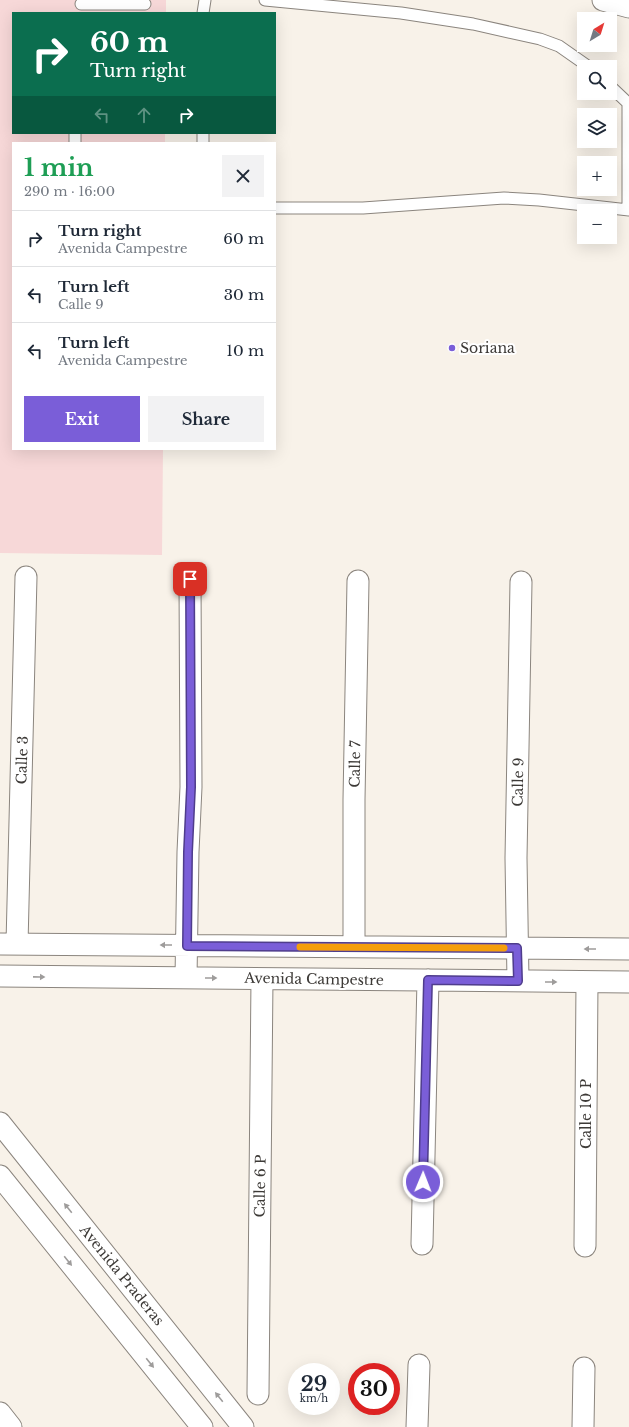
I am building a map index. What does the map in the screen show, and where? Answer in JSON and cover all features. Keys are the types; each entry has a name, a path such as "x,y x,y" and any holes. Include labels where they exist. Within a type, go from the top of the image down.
{"street":[{"path":"603,0 629,7"},
{"path":"626,0 629,3"},
{"name":"Calle 3","path":"8,944 26,577"},
{"path":"186,978 188,852 191,787 190,579"},
{"name":"Calle 7","path":"354,947 354,800 358,581"},
{"name":"Calle 9","path":"518,981 516,858 521,582"},
{"path":"8,944 629,949"},
{"name":"Avenida Campestre","path":"0,976 629,982"},
{"name":"Calle 6 P","path":"258,1394 262,979"},
{"path":"422,1244 428,980"},
{"name":"Calle 10 P","path":"585,1246 587,982"},
{"name":"Avenida Praderas","path":"0,1123 243,1427"},
{"path":"0,1176 202,1427"},
{"path":"417,1427 419,1365"},
{"path":"583,1427 584,1368"},
{"path":"0,1413 11,1427"}],"lane":[{"path":"203,12 205,0"},
{"path":"265,0 371,5 473,24 540,39 560,46 579,60"},
{"path":"81,6 144,4"},
{"path":"276,208 363,208 504,198 628,210 628,103 617,93"}],"shaded area":[{"path":"0,0 166,0 166,12 12,12 12,134 165,134 165,142 12,142 12,450 163,450 162,555 0,553"}],"slow traffic":[{"path":"300,947 504,948"}],"place":[{"name":"Soriana","path":"452,348"}],"route":[{"path":"190,579 191,787 188,852 187,946 517,948 518,981 428,980 423,1182"}]}
